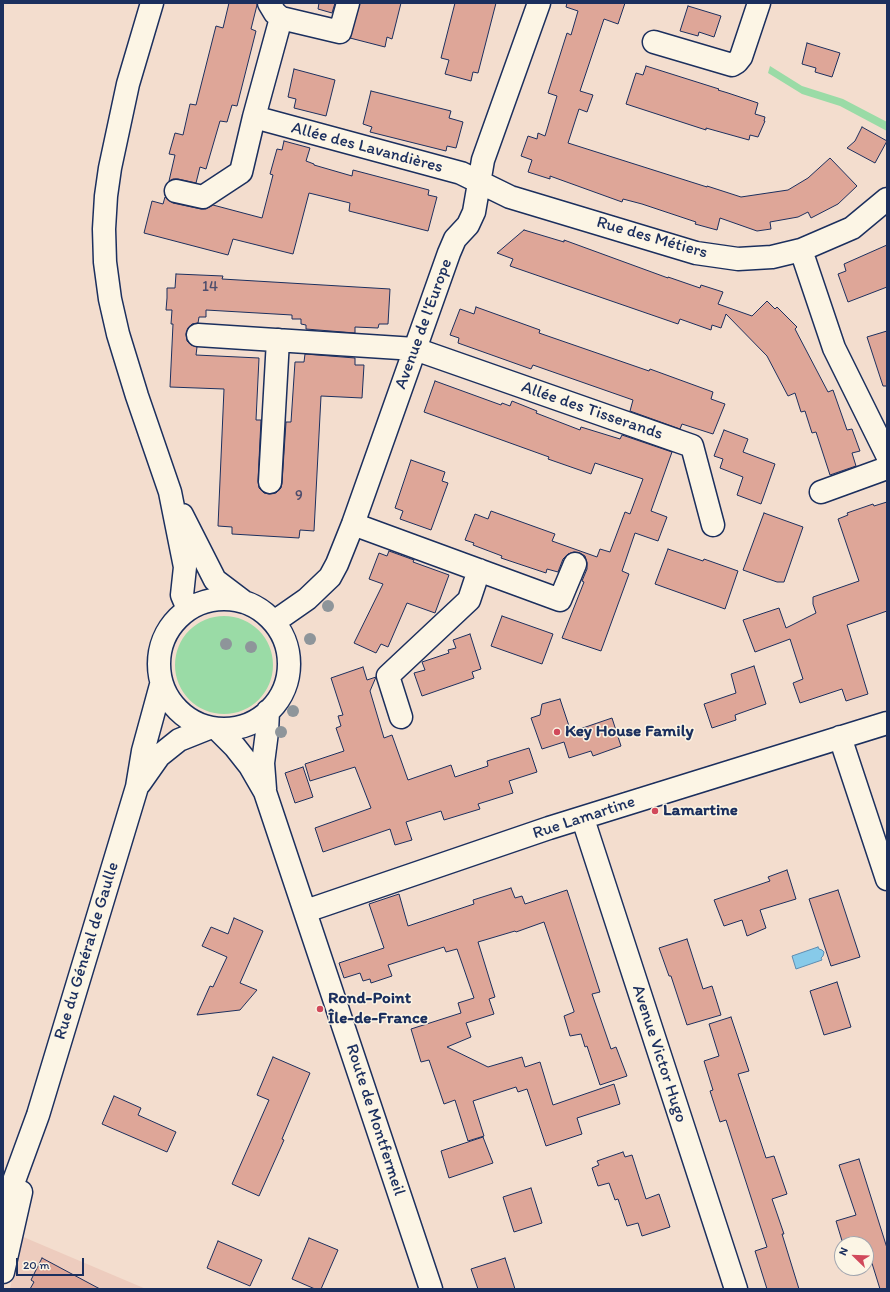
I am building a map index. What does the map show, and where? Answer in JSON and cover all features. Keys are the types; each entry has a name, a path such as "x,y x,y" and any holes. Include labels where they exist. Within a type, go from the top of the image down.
{"street":[{"path":"152,3 128,84 118,126 106,196 104,229 110,299 118,334 137,396 170,492 185,567 182,595 188,609"},
{"path":"176,190 203,197 241,172 254,117 275,10 340,32 348,3"},
{"name":"Avenue de l'Europe","path":"274,622 306,599 330,577 337,564 353,524 449,253 456,239 468,225 474,212 483,160 539,3"},
{"path":"654,42 732,64 741,57 759,3"},
{"name":"Allée des Lavandières","path":"254,117 461,173 479,182"},
{"name":"Rue des Métiers","path":"479,182 510,197 696,253 738,259 772,257 801,250 852,228 887,199"},
{"path":"801,250 834,348 887,455"},
{"path":"198,335 415,349"},
{"path":"270,482 278,340"},
{"name":"Allée des Tisserands","path":"415,349 692,446 713,525"},
{"path":"822,492 887,468"},
{"path":"170,492 215,580 244,602 260,610 274,622 284,639 288,658 287,678 280,696 268,712 254,721 238,728 213,729 188,719 172,705 161,685 158,664 162,642 172,624 188,609 226,598 244,602"},
{"path":"353,524 560,600 575,564"},
{"path":"401,717 388,676 468,600 479,570"},
{"name":"Rue du Général de Gaulle","path":"3,1272 8,1219 38,1115 138,787 143,750 161,685"},
{"name":"Route de Montfermeil","path":"265,792 263,763 268,712"},
{"name":"Rue Lamartine","path":"306,911 549,828 887,723"},
{"name":"Rue du Général de Gaulle","path":"138,787 158,756 179,740 213,729"},
{"name":"Route de Montfermeil","path":"213,729 235,747 250,766 265,792 431,1289"},
{"path":"840,737 887,879"},
{"name":"Avenue Victor Hugo","path":"582,818 736,1289"}],"shaded area":[{"path":"21,1236 146,1289 10,1289"}],"green space":[{"path":"770,66 802,86 843,99 887,122 887,131 840,106 802,94 768,73"},
{"path":"224,616 243,620 259,630 269,646 273,665 269,684 259,700 243,710 224,714 205,710 189,700 179,684 175,665 179,646 189,630 205,620"}],"water":[{"path":"818,947 824,952 821,958 822,960 796,969 792,956"}],"building":[{"path":"229,3 257,3 251,29 256,31 237,106 232,105 227,122 220,121 206,169 200,167 196,183 178,179 169,181 175,155 169,154 175,133 183,135 190,104 196,105 216,26 223,28"},
{"path":"319,3 335,3 332,13 318,9"},
{"path":"360,3 401,3 392,39 387,37 385,47 350,38"},
{"path":"455,3 496,3 478,73 473,72 471,81 445,74 449,60 441,58"},
{"path":"567,3 625,3 618,24 604,19 580,91 593,95 587,112 579,109 568,143 741,197 788,190 808,178 830,158 857,186 838,204 811,218 808,212 798,217 770,222 771,229 757,231 720,218 717,230 695,224 696,222 642,204 623,199 622,202 550,176 550,179 528,172 532,160 521,156 528,136 537,139 538,133 545,136 557,96 548,93 567,33 571,35 578,11 566,7"},
{"path":"688,6 721,16 714,37 699,32 698,36 680,31"},
{"path":"807,43 840,53 832,77 815,72 816,68 802,64"},
{"path":"646,66 758,103 755,114 765,117 765,121 758,137 750,135 749,140 706,128 706,130 626,104 636,73 643,75"},
{"path":"294,69 335,80 326,116 294,108 296,99 288,97"},
{"path":"371,91 451,111 449,118 463,122 456,148 447,146 446,151 370,132 372,127 363,124"},
{"path":"862,127 887,141 875,163 847,148 855,141"},
{"path":"284,141 310,148 306,161 314,165 352,176 353,170 429,190 428,195 437,197 428,231 349,211 350,203 309,193 293,254 233,239 228,255 144,233 152,201 163,204 165,197 173,203 201,209 206,209 213,205 262,218 273,175 270,174 277,149 282,150"},
{"path":"524,230 564,242 564,240 668,278 700,288 701,285 723,292 718,304 752,316 767,301 775,309 777,307 797,327 795,329 828,392 833,390 847,430 852,429 860,451 852,453 856,466 830,475 816,432 812,433 805,411 801,412 795,393 788,396 767,356 726,314 721,328 712,325 711,330 680,319 678,324 510,266 513,259 497,253"},
{"path":"887,245 887,287 848,302 838,274 846,271 844,264"},
{"path":"176,274 223,276 222,279 390,289 388,324 379,324 378,328 355,327 355,333 306,329 306,325 301,324 301,319 292,319 292,315 206,310 206,317 199,317 198,323 192,324 188,328 186,334 187,341 191,345 197,347 196,355 259,358 256,420 261,420 258,481 259,488 264,493 269,494 276,493 281,488 282,483 286,422 291,422 295,362 304,362 305,354 355,358 355,365 364,365 362,398 321,396 314,531 300,530 299,538 232,534 232,527 218,526 224,389 170,387 173,324 171,324 172,310 166,310 167,288 175,288"},
{"path":"476,307 540,330 539,333 649,371 650,369 713,392 711,399 725,404 713,434 682,424 680,429 630,411 633,400 533,365 531,369 458,343 459,338 450,335 460,309 474,314"},
{"path":"887,331 887,386 883,386 867,337"},
{"path":"435,381 501,405 502,403 510,406 512,401 537,411 536,413 580,430 581,427 620,439 622,435 672,452 651,511 667,517 658,541 635,533 622,571 629,574 601,651 562,638 584,582 582,581 587,569 585,556 574,552 568,554 563,559 558,572 547,569 546,573 501,558 502,556 473,545 474,543 465,540 475,514 488,519 491,511 555,534 552,541 597,557 600,549 610,552 625,512 630,514 643,479 595,463 591,474 548,459 549,457 424,412"},
{"path":"724,430 748,439 743,452 775,464 761,504 737,495 743,477 720,468 723,459 714,456"},
{"path":"411,460 445,472 442,481 448,483 431,530 400,519 403,511 395,508"},
{"path":"887,502 887,611 847,625 868,694 846,701 842,689 800,703 793,683 803,679 790,639 755,652 743,620 779,608 786,628 816,613 813,604 813,597 859,581 838,519 848,515 847,513 873,504 874,506"},
{"path":"764,513 803,527 784,582 777,582 743,570"},
{"path":"668,549 703,561 704,559 738,571 725,609 655,584"},
{"path":"389,551 414,560 413,562 449,575 435,613 407,603 388,647 381,644 376,653 354,643 383,584 369,579 379,553 387,556"},
{"path":"502,616 553,634 542,664 491,646"},
{"path":"470,634 481,669 472,672 474,678 422,696 414,673 425,670 422,662 449,653 448,650 456,648 453,640"},
{"path":"754,666 766,704 735,715 736,720 712,728 704,704 736,693 731,674"},
{"path":"363,667 367,680 376,677 370,691 384,738 392,735 408,780 451,765 455,777 488,766 487,761 529,748 537,772 509,781 513,793 478,804 480,809 444,820 441,811 406,822 412,840 395,845 390,829 323,852 315,828 371,808 355,767 310,781 305,764 344,751 336,728 341,726 338,716 343,715 331,678"},
{"path":"560,699 571,732 612,718 621,746 593,756 591,751 569,758 564,742 542,749 531,718 540,715 542,704"},
{"path":"303,767 313,797 295,803 285,773"},
{"path":"787,870 796,899 760,910 766,928 747,936 742,920 724,926 714,900 770,881 768,877"},
{"path":"511,888 515,898 522,896 525,904 567,890 600,992 592,994 611,1049 616,1047 627,1076 600,1085 587,1046 585,1047 581,1034 570,1036 564,1016 574,1011 544,922 516,932 515,931 478,942 495,997 489,999 494,1014 466,1023 471,1037 447,1047 488,1067 522,1057 525,1067 540,1062 553,1105 614,1084 620,1104 577,1118 582,1134 546,1146 527,1089 518,1092 516,1087 473,1101 484,1136 468,1141 455,1100 444,1104 429,1060 421,1062 411,1029 461,1013 458,1003 474,998 457,949 446,952 444,947 388,965 392,976 371,983 370,979 363,981 360,973 344,978 339,963 384,948 369,904 399,894 408,926 474,904 473,900"},
{"path":"838,890 860,957 831,966 809,899"},
{"path":"234,918 263,931 240,983 257,990 240,1010 197,1015 210,986 213,987 227,957 202,946 211,927 228,934"},
{"path":"687,939 703,989 712,986 721,1015 687,1025 671,976 669,976 659,948"},
{"path":"837,982 851,1027 824,1035 810,991"},
{"path":"731,1017 749,1071 738,1074 766,1158 774,1156 787,1194 772,1199 784,1234 782,1234 799,1289 767,1289 755,1251 767,1247 726,1120 720,1122 710,1091 713,1090 704,1061 719,1056 709,1024"},
{"path":"273,1057 310,1073 282,1139 284,1140 259,1196 232,1184 269,1100 257,1095"},
{"path":"114,1096 141,1108 138,1115 176,1132 167,1152 102,1124"},
{"path":"483,1137 493,1163 449,1178 441,1151"},
{"path":"623,1152 625,1157 632,1155 646,1199 659,1194 670,1227 642,1236 638,1223 627,1226 618,1199 615,1200 609,1183 598,1186 592,1168 599,1165 597,1161"},
{"path":"859,1159 887,1248 887,1289 880,1289 874,1270 874,1236 841,1236 836,1221 856,1215 839,1165"},
{"path":"531,1188 542,1223 514,1232 503,1197"},
{"path":"309,1238 338,1250 321,1289 315,1289 292,1279"},
{"path":"218,1241 262,1260 250,1286 207,1268"},
{"path":"42,1258 100,1289 30,1289 34,1282 31,1280"},
{"path":"505,1258 515,1289 478,1289 471,1269"}],"place":[{"name":"Key House Family","path":"557,732"},
{"name":"Lamartine","path":"655,811"},
{"name":"Rond-Point Île-de-France","path":"320,1009"}]}
